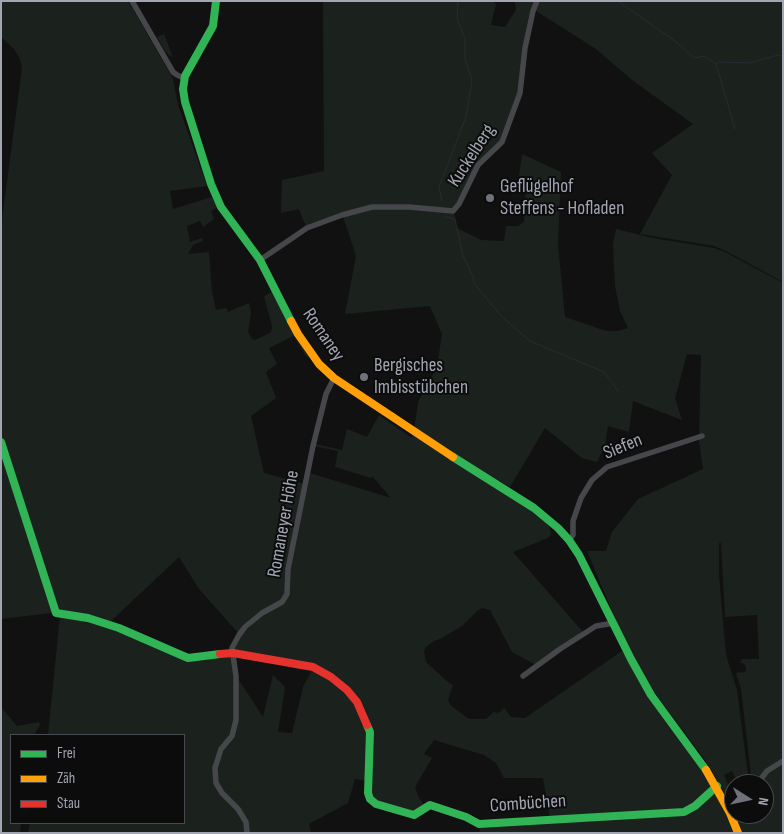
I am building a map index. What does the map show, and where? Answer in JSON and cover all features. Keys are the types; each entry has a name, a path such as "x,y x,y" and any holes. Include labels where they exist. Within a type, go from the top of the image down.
{"main road":[{"path":"184,78 213,26 216,1"},
{"name":"Romaney","path":"184,78 184,96 211,184 221,207 260,260 298,334 319,364 334,378 413,432 534,508 558,528 579,555 631,660 651,695 695,753 724,798"},
{"path":"1,442 56,614 88,618 188,658 233,653"},
{"name":"Combüchen","path":"233,653 313,668 331,677 347,690 357,702 370,732 368,793 370,799 376,804 414,815 430,805 466,817 479,824 684,812 695,806 717,786"}],"street":[{"path":"132,1 173,72 184,78"},
{"name":"Kuckelberg","path":"260,260 307,228 342,215 372,207 409,207 453,211 459,204 478,165 502,142 520,93 525,48 532,11 537,1"},
{"name":"Romaneyer Höhe","path":"233,653 234,643 246,627 262,613 282,602 287,594 288,569 313,446 326,394 334,378"},
{"name":"Siefen","path":"569,540 573,535 573,521 581,498 592,480 607,467 702,436"},
{"path":"524,676 596,626 614,623"},
{"path":"233,653 236,676 236,720 232,736 221,749 215,768 216,783 222,793 238,809 246,822 247,833"},
{"path":"765,774 783,761"}],"shaded area":[{"path":"1,1 128,1 173,79 178,105 207,186 170,191 173,209 212,197 218,207 211,211 214,219 203,227 200,221 187,226 190,242 202,238 203,241 193,245 188,254 209,252 212,292 216,310 226,308 228,312 249,303 251,313 248,332 252,339 255,340 270,333 272,329 264,296 272,292 308,357 294,336 269,348 277,364 266,372 276,398 251,416 264,473 304,484 286,592 282,599 238,633 199,589 179,557 110,622 60,612 56,608 1,437 1,227 22,68 20,59 14,49 1,37"},
{"path":"323,1 492,1 496,4 491,25 505,27 516,10 515,1 535,1 519,93 501,143 477,165 458,204 451,210 372,207 306,227 299,209 281,213 282,180 324,171"},
{"path":"537,1 783,1 783,282 714,246 640,234 672,175 652,153 693,124 632,80 596,49 533,9"},
{"path":"164,34 173,58 165,51 157,37"},
{"path":"522,154 561,172 558,245 565,317 606,331 618,331 628,328 620,311 615,286 613,244 616,229 653,238 714,248 783,283 783,833 742,833 739,824 774,824 774,774 751,774 741,689 736,673 746,671 746,666 740,663 742,659 759,659 757,615 725,617 721,543 719,543 719,575 726,655 737,690 748,774 733,774 732,771 724,774 724,793 708,764 654,692 617,623 587,551 606,551 612,532 638,499 703,469 699,441 701,355 687,354 675,398 682,420 633,401 629,432 608,426 605,446 597,462 582,458 545,428 510,487 414,431 418,402 437,367 442,334 430,306 345,314 356,256 343,216 372,209 409,209 454,213 457,228 481,240 504,241 506,226 518,226 524,222 526,187 518,183"},
{"path":"379,415 412,438 414,433 532,509 549,526 551,534 548,538 513,552 583,632 536,665 512,652 490,610 482,608 462,626 434,641 424,650 426,662 453,685 448,700 451,706 469,719 486,719 495,711 496,714 504,708 511,717 525,718 622,651 713,785 693,806 682,811 550,819 543,778 504,778 496,763 484,755 434,740 424,754 432,758 415,787 419,798 425,806 414,814 371,799 371,732 358,702 313,667 232,654 241,636 263,613 286,599 288,578 310,473 391,498 372,476 371,478 335,467 338,451 314,446 315,444 342,450 347,429 367,437"},
{"path":"1,447 52,613 1,619"},
{"path":"60,616 100,623 180,657 232,655 233,671 263,717 273,675 285,687 278,732 292,733 303,687 313,668 330,677 356,702 369,733 367,781 355,779 348,803 309,824 311,833 28,833 30,824 185,824 185,734 48,734"},
{"path":"1,707 17,726 39,722 40,725 35,734 10,734 10,824 21,824 20,833 1,833"},
{"path":"713,793 718,794 724,808 724,824 731,824 735,833 479,833 481,825 682,813"}],"waterway":[{"path":"442,202 439,187 466,117 472,81 465,59 465,39 457,19 458,1"},
{"path":"619,2 675,41 694,58 704,56 716,64 735,129"},
{"path":"716,64 720,62 750,63 778,55 783,56"},
{"path":"445,217 455,219 463,256 473,276 474,283 500,315 530,341 604,372 618,391"}],"traffic: fast":[{"path":"216,1 213,26 185,76 183,89 185,102 211,184 221,207 260,260 291,321"},
{"path":"1,442 56,613 88,618 119,628 188,658 220,654"},
{"path":"453,457 534,508 569,540 579,555 651,695 706,770"},
{"path":"367,725 370,732 368,793 370,799 376,804 414,815 430,805 466,817 479,824 684,812 695,806 717,786"}],"traffic: slow":[{"path":"291,321 319,364 334,378 453,457"},
{"path":"706,770 730,813 738,833"}],"traffic: jam":[{"path":"220,654 233,653 313,667 331,677 347,690 357,702 367,725"}],"place":[{"name":"Geflügelhof Steffens - Hofladen","path":"490,198"},
{"name":"Bergisches Imbisstübchen","path":"364,377"}]}
